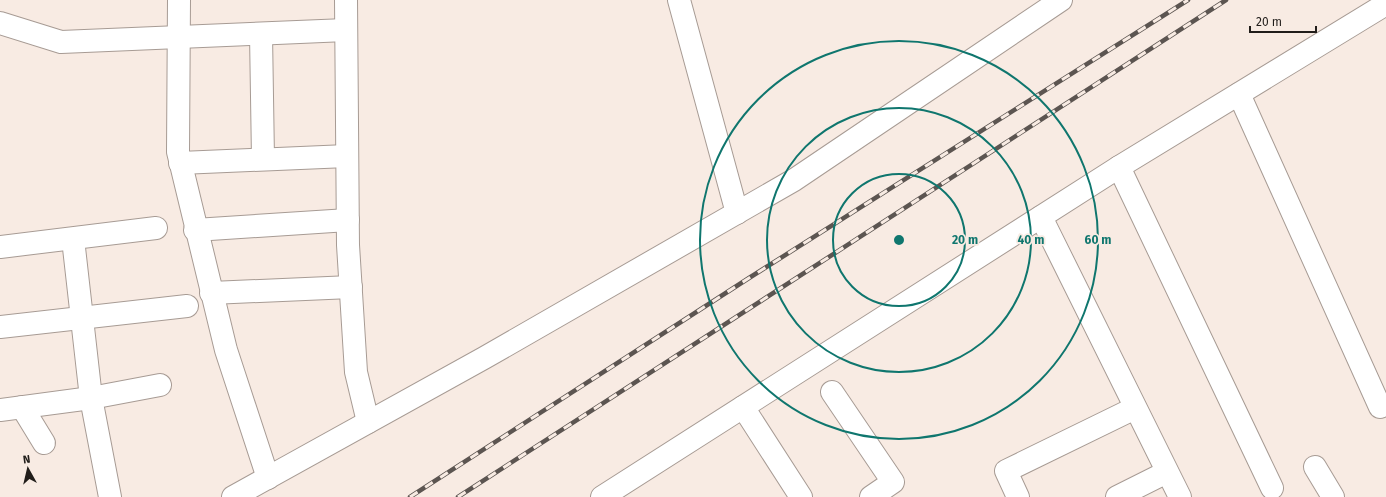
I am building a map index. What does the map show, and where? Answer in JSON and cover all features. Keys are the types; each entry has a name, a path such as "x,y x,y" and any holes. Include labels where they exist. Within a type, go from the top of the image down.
{"street":[{"path":"179,0 178,152 180,163 195,230 226,350 268,478"},
{"path":"346,0 348,220 351,287 356,372 368,422"},
{"path":"679,0 737,213"},
{"path":"233,497 794,180 1061,0"},
{"path":"602,497 1119,167 1238,94 1385,9"},
{"path":"0,23 61,42 346,30"},
{"path":"261,34 263,159"},
{"path":"1238,94 1380,407"},
{"path":"180,163 347,156"},
{"path":"1119,167 1272,488"},
{"path":"1041,217 1180,497"},
{"path":"195,230 348,220"},
{"path":"0,247 156,228"},
{"path":"73,239 91,398 110,497"},
{"path":"211,292 351,287"},
{"path":"0,327 187,306"},
{"path":"0,410 91,398 160,384"},
{"path":"832,392 898,490 871,497"},
{"path":"22,407 44,443"},
{"path":"743,407 796,495"},
{"path":"1018,497 1006,471 1135,408"},
{"path":"1315,467 1333,497"},
{"path":"1117,497 1167,472"}],"railway":[{"path":"410,497 749,278 1188,0"},
{"path":"458,497 1226,0"}]}
